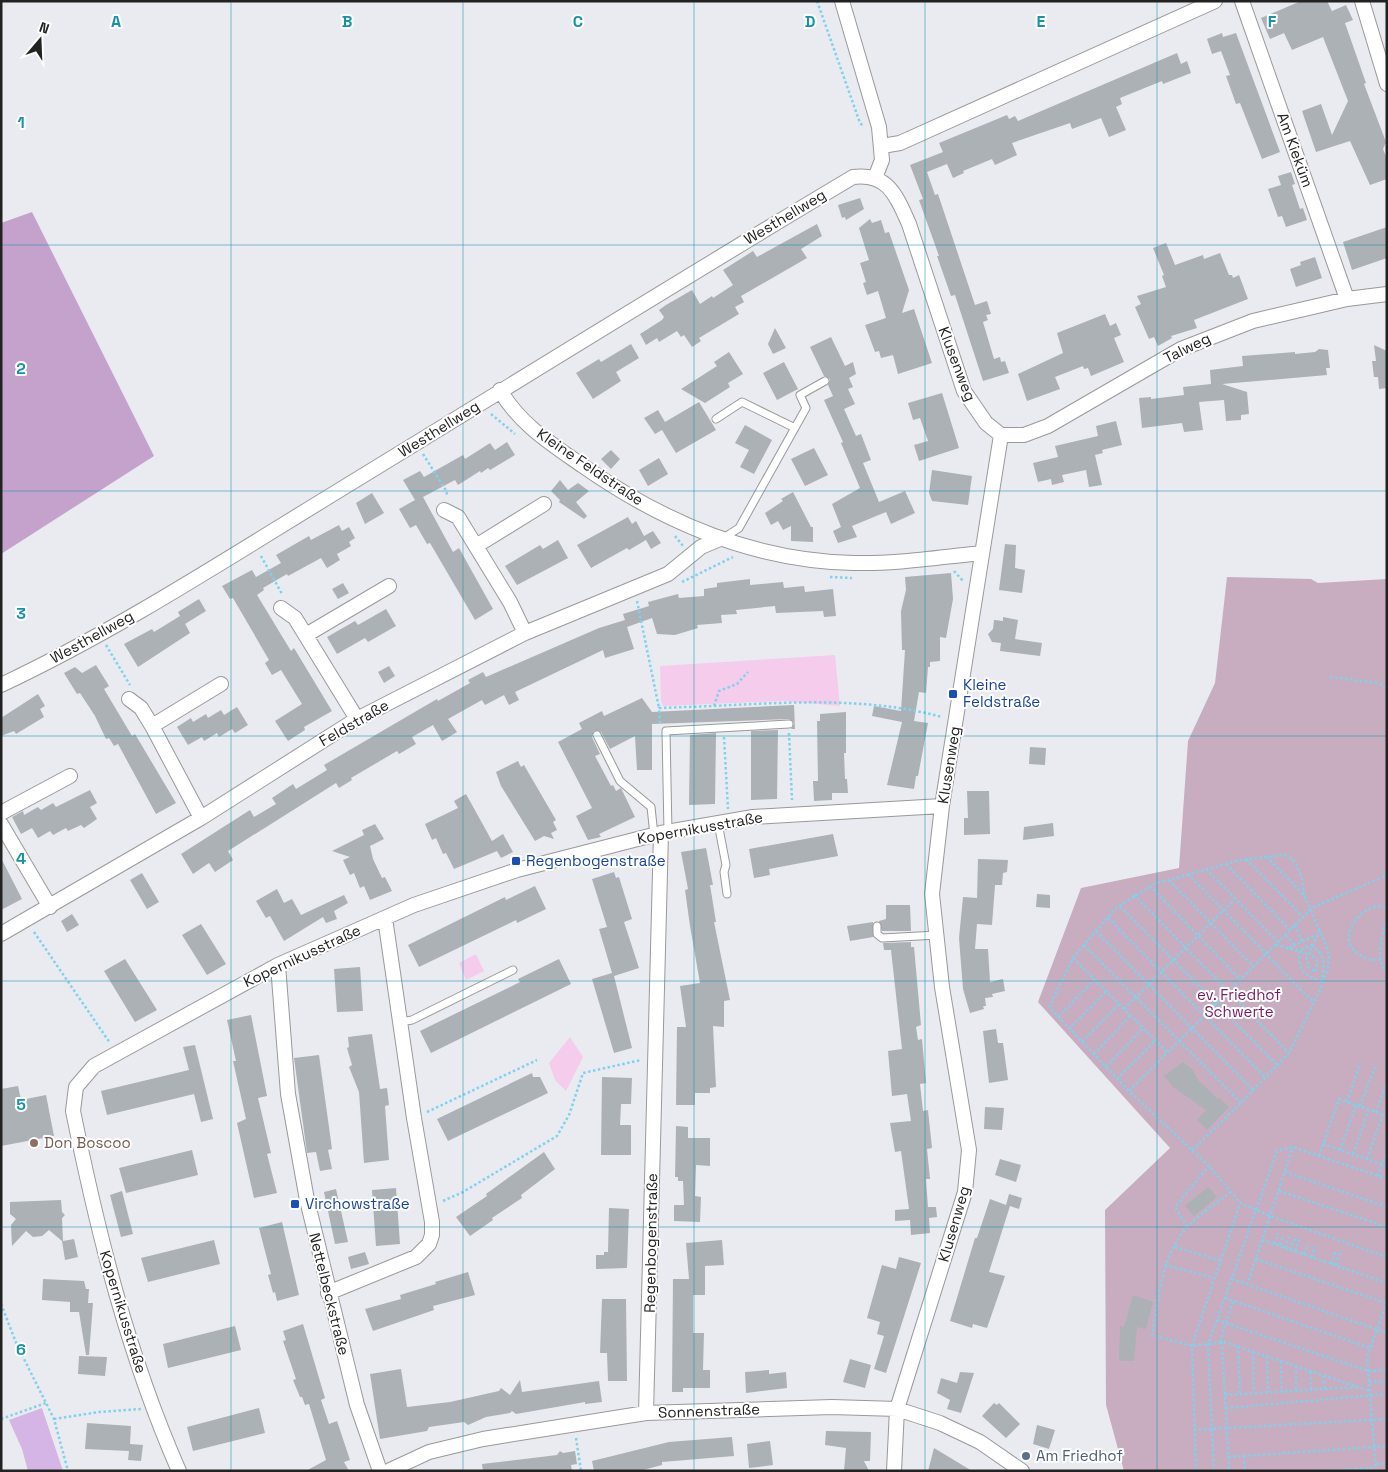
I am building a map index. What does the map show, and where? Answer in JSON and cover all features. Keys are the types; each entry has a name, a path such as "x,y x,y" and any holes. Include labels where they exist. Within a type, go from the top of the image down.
{"street":[{"path":"842,1 881,144 882,160 876,178"},
{"path":"881,144 900,143 1215,1"},
{"name":"Am Kieküm","path":"1242,1 1347,299"},
{"path":"1362,1 1387,84"},
{"name":"Westhellweg","path":"1,685 100,634 253,543 416,444 500,390 853,177 865,176 876,178"},
{"name":"Klusenweg","path":"876,178 885,183 891,190 909,224 964,391 986,423 1001,434 942,806 932,894 942,987 969,1150 966,1192 897,1409 894,1471"},
{"name":"Talweg","path":"1001,434 1024,435 1048,426 1181,349 1214,335 1253,321 1347,299 1387,294"},
{"name":"Kleine Feldstraße","path":"500,390 519,418 593,473 637,500 720,539 764,551 810,560 854,563 902,562 982,553"},
{"path":"476,546 544,504"},
{"path":"444,510 458,517 525,633"},
{"name":"Feldstraße","path":"1,934 201,818 356,719 525,633 668,574 701,547 720,539"},
{"path":"306,634 389,586"},
{"path":"282,608 295,618 306,634 356,719"},
{"path":"152,726 221,684"},
{"path":"129,699 141,708 152,726 201,818"},
{"path":"1,813 70,776"},
{"name":"Kopernikusstraße","path":"179,1471 152,1409 104,1252 72,1111 76,1087 84,1076 116,1052 278,965 385,918 517,870 661,833 724,822 792,814 942,806"},
{"path":"1,824 50,907"},
{"name":"Regenbogenstraße","path":"646,1412 661,833"},
{"path":"328,1293 408,1261 425,1250 432,1235 430,1206 414,1118 385,918"},
{"name":"Nettelbeckstraße","path":"278,965 288,1094 307,1200 328,1293 357,1405 380,1471"},
{"name":"Sonnenstraße","path":"388,1471 429,1452 483,1439 646,1412 832,1407 897,1409 940,1423 980,1442 1022,1471"}],"lane":[{"path":"720,539 731,535 739,528 795,428 806,408 800,395 825,381"},
{"path":"716,419 742,402 795,428"},
{"path":"661,833 666,731 788,724"},
{"path":"597,735 620,781 651,806 661,833"},
{"path":"724,822 726,864 724,872 727,894"},
{"path":"877,926 877,934 882,938 937,935"},
{"path":"400,1022 412,1020 513,970"}],"path":[{"path":"817,1 860,123 881,144"},
{"path":"416,444 447,492 444,510"},
{"path":"253,543 282,591 282,608"},
{"path":"634,588 659,708 660,726 666,731"},
{"path":"100,634 130,684 129,699"},
{"path":"714,706 719,691 737,684 748,672"},
{"path":"1330,677 1378,683 1387,689"},
{"path":"659,708 790,702 907,707 955,720"},
{"path":"788,724 792,814"},
{"path":"724,728 724,822"},
{"path":"1304,895 1302,879 1292,859 1285,855 1246,859 1150,886 1120,906 1073,958 1049,1008 1129,1091 1209,1166 1240,1203 1270,1216 1385,1255 1387,1260"},
{"path":"1192,1150 1289,1053 1314,1002 1328,967 1329,955 1312,908 1304,895 1267,857"},
{"path":"1246,859 1303,917"},
{"path":"1226,864 1290,930"},
{"path":"1206,869 1278,942"},
{"path":"1129,1091 1312,908 1385,876 1387,870"},
{"path":"1188,874 1314,1002"},
{"path":"1168,880 1253,966"},
{"path":"1150,886 1240,979"},
{"path":"1134,895 1289,1053"},
{"path":"1124,1009 1236,899"},
{"path":"1120,906 1277,1065"},
{"path":"1380,959 1363,957 1353,948 1349,940 1353,925 1362,913 1378,906 1387,908"},
{"path":"1108,918 1265,1077"},
{"path":"1387,918 1381,937 1380,959 1383,969 1387,973"},
{"path":"27,920 36,938 116,1052"},
{"path":"1295,925 1302,941"},
{"path":"1275,945 1308,953 1317,960 1316,972 1308,967 1308,953 1320,929"},
{"path":"1096,931 1253,1090"},
{"path":"1286,934 1294,945"},
{"path":"1288,948 1317,935"},
{"path":"1084,945 1241,1103"},
{"path":"1299,952 1300,966 1304,972 1321,981 1324,960 1320,952 1312,946"},
{"path":"1299,952 1312,946"},
{"path":"1073,958 1168,1052"},
{"path":"1058,1017 1095,979"},
{"path":"1069,1029 1106,991"},
{"path":"1082,1042 1119,1004"},
{"path":"1094,1054 1131,1016"},
{"path":"1106,1067 1143,1028"},
{"path":"1117,1079 1156,1040"},
{"path":"430,1206 463,1192 557,1136 569,1115 583,1073 655,1057"},
{"path":"414,1118 537,1060"},
{"path":"1347,1102 1360,1063"},
{"path":"1360,1106 1374,1067"},
{"path":"1376,1112 1387,1083"},
{"path":"1319,1156 1339,1099 1387,1116"},
{"path":"1340,1150 1356,1105"},
{"path":"1352,1154 1369,1109"},
{"path":"1367,1159 1383,1114"},
{"path":"1324,1144 1387,1166"},
{"path":"1247,1285 1293,1147"},
{"path":"1214,1471 1208,1345 1277,1151 1293,1147 1387,1179"},
{"path":"1378,1176 1387,1152"},
{"path":"1187,1227 1175,1207 1209,1166"},
{"path":"1284,1172 1387,1207"},
{"path":"1279,1190 1387,1228"},
{"path":"1231,1192 1187,1227 1165,1265 1152,1335 1192,1346 1221,1342 1238,1346 1370,1392"},
{"path":"1196,1471 1192,1346 1240,1203"},
{"path":"1274,1244 1278,1233"},
{"path":"1280,1246 1283,1235"},
{"path":"1285,1248 1289,1237"},
{"path":"1290,1250 1296,1239 1299,1240 1295,1251"},
{"path":"1262,1240 1387,1283"},
{"path":"1304,1254 1308,1244"},
{"path":"1312,1257 1315,1246"},
{"path":"1175,1247 1221,1261"},
{"path":"1336,1266 1341,1250"},
{"path":"1331,1264 1336,1252"},
{"path":"1256,1259 1386,1304 1367,1357 1375,1468"},
{"path":"1165,1265 1214,1278"},
{"path":"1232,1279 1387,1333"},
{"path":"1225,1298 1370,1348"},
{"path":"1229,1471 1221,1342 1233,1300"},
{"path":"1,1304 17,1345 54,1419 68,1471"},
{"path":"1217,1320 1368,1372 1387,1370"},
{"path":"1238,1346 1240,1394"},
{"path":"1253,1352 1254,1393"},
{"path":"1267,1356 1268,1392"},
{"path":"1281,1361 1282,1392"},
{"path":"1296,1366 1296,1391"},
{"path":"1310,1371 1311,1390"},
{"path":"1323,1376 1325,1389"},
{"path":"1368,1382 1387,1381"},
{"path":"1225,1394 1358,1387"},
{"path":"1226,1408 1387,1394"},
{"path":"1,1419 46,1403"},
{"path":"54,1419 99,1412 152,1409"},
{"path":"1194,1430 1387,1419"},
{"path":"574,1424 581,1471"},
{"path":"1228,1457 1387,1446"},
{"path":"1244,1456 1245,1471"},
{"path":"1320,1471 1375,1468 1387,1463"}],"shaded area":[{"path":"32,212 154,456 1,554 1,223"},
{"path":"835,655 840,706 784,701 663,706 661,701 660,666"},
{"path":"476,954 484,971 466,980 459,963"},
{"path":"570,1037 583,1057 566,1091 555,1080 549,1063"},
{"path":"42,1408 63,1471 28,1471 22,1449 9,1420"}],"green space":[{"name":"ev. Friedhof Schwerte","path":"1227,577 1311,579 1318,583 1387,579 1387,1471 1124,1471 1106,1405 1105,1210 1170,1148 1038,1002 1081,888 1179,868 1188,741 1215,683"}],"building":[{"path":"1301,1 1327,1 1332,11 1346,5 1353,20 1345,23 1366,83 1364,84 1386,142 1383,149 1387,159 1387,179 1370,185 1350,141 1316,152 1302,111 1321,104 1332,135 1348,101 1323,37 1292,50 1284,33 1270,39 1261,18"},
{"path":"1222,33 1223,37 1236,33 1280,152 1262,159 1240,103 1236,104 1226,76 1230,75 1221,51 1212,54 1207,39"},
{"path":"1177,53 1181,64 1187,61 1191,73 1163,84 1162,81 1120,98 1122,104 1116,107 1126,130 1109,137 1101,118 1072,129 1070,123 1012,143 1017,155 995,165 992,159 963,171 964,173 953,178 947,164 927,172 935,195 938,194 975,305 987,301 991,314 986,315 988,320 983,322 994,359 1000,357 1001,362 1005,361 1009,373 983,381 955,295 951,296 937,256 939,256 919,200 923,199 910,165 943,152 939,143 1007,115 1009,119 1015,116 1018,121"},
{"path":"1291,172 1295,184 1292,185 1300,209 1303,208 1307,220 1286,227 1282,216 1278,217 1268,189 1281,185 1278,176"},
{"path":"860,198 864,209 846,220 845,217 842,218 838,205"},
{"path":"870,219 872,223 881,220 885,233 889,232 909,290 902,313 914,309 932,363 898,374 893,355 881,358 879,351 875,352 865,325 886,318 878,291 867,295 863,283 866,282 860,263 869,260 859,228"},
{"path":"817,224 822,236 801,249 807,258 741,296 744,302 735,307 739,314 699,338 701,341 692,347 684,335 681,337 677,331 659,342 657,338 646,345 640,334 662,320 664,317 659,310 666,305 692,290 700,304 712,296 713,298 733,285 723,270 753,251 757,257"},
{"path":"1387,227 1387,258 1352,270 1343,242"},
{"path":"1166,243 1175,265 1203,255 1204,259 1220,253 1229,275 1232,275 1233,278 1239,275 1248,299 1194,320 1197,328 1171,336 1172,338 1158,346 1154,337 1149,339 1135,307 1141,304 1137,296 1166,287 1162,276 1164,275 1153,248"},
{"path":"1315,257 1322,278 1296,287 1290,269 1301,265 1300,262"},
{"path":"1105,314 1110,326 1116,323 1121,335 1114,338 1124,362 1091,376 1088,368 1084,369 1083,366 1055,377 1060,389 1027,401 1018,374 1063,353 1057,333"},
{"path":"775,328 786,348 773,354 768,344"},
{"path":"831,337 845,366 853,362 856,374 849,378 853,387 848,389 855,404 844,409 856,436 861,434 871,460 863,463 879,502 905,491 915,513 891,524 886,512 852,526 857,537 838,543 833,531 841,527 832,504 860,488 841,443 843,442 824,400 833,396 828,385 830,379 824,376 810,347"},
{"path":"631,344 639,358 616,372 621,381 593,399 576,373 599,359 601,362"},
{"path":"1374,345 1387,351 1387,388 1379,389 1378,377 1374,377 1372,361 1376,361"},
{"path":"1319,349 1328,350 1330,368 1326,368 1327,375 1222,384 1247,392 1249,414 1241,415 1241,420 1226,421 1224,400 1199,402 1203,430 1184,432 1182,423 1142,428 1139,398 1151,397 1151,399 1184,395 1183,387 1211,384 1210,370 1243,366 1242,356 1295,352 1295,354 1315,352"},
{"path":"729,352 743,374 728,383 730,387 705,403 681,389 717,366 714,362"},
{"path":"784,362 798,389 777,400 763,373"},
{"path":"942,393 959,448 919,461 914,445 928,441 920,418 913,420 908,403"},
{"path":"699,402 716,430 676,453 662,430 655,434 644,418 658,410 665,422"},
{"path":"1116,421 1122,445 1102,450 1103,453 1095,455 1102,485 1089,487 1086,470 1062,475 1064,482 1052,485 1051,479 1038,482 1033,463 1058,457 1055,446 1098,436 1096,426"},
{"path":"745,425 772,440 754,474 740,467 749,450 735,443"},
{"path":"507,442 515,455 490,470 488,468 481,473 480,471 458,485 455,480 423,497 453,552 459,548 493,609 475,620 430,543 427,544 416,525 410,528 399,509 415,500 403,480 420,471 424,477 463,455 465,459 490,443 495,450"},
{"path":"814,448 828,475 805,486 791,459"},
{"path":"611,450 620,459 611,469 601,459"},
{"path":"659,458 668,474 648,486 639,470"},
{"path":"932,470 972,476 968,505 932,501 929,493"},
{"path":"560,480 568,490 578,483 589,491 576,502 587,516 584,519 559,502 560,500 551,491"},
{"path":"793,492 811,527 813,527 813,542 791,541 791,526 783,530 778,521 771,525 765,513 783,501 781,499"},
{"path":"372,493 384,513 365,524 356,503"},
{"path":"628,517 632,524 636,521 644,536 653,531 661,543 651,549 646,540 591,568 577,545"},
{"path":"339,525 342,531 349,527 355,538 349,542 351,546 337,554 340,560 327,568 321,558 288,576 287,574 263,588 264,590 257,595 291,651 294,648 332,711 304,727 305,730 288,741 275,721 302,704 281,670 272,675 265,663 269,660 233,598 230,599 222,586 252,570 256,577 281,563 276,555 309,536 311,540"},
{"path":"558,540 568,558 517,585 505,566 540,545 543,549"},
{"path":"1005,544 1016,545 1015,568 1025,570 1022,593 999,590"},
{"path":"951,573 953,599 946,638 940,637 940,661 930,662 930,667 928,667 926,693 919,692 914,721 928,723 918,776 916,776 914,789 887,785 902,722 872,716 874,706 901,711 905,650 902,650 901,611 906,590 905,577"},
{"path":"750,579 750,585 783,582 784,588 804,586 805,592 833,589 836,616 824,617 823,611 776,613 775,606 736,610 737,614 721,615 722,623 697,625 698,628 675,635 657,634 652,618 627,627 634,649 605,658 603,650 515,692 519,700 509,705 504,695 485,705 482,700 448,719 457,732 442,741 433,725 412,737 416,744 399,754 397,751 351,778 352,780 339,788 336,783 228,851 233,860 215,872 209,863 193,874 181,854 250,810 254,817 276,804 272,798 293,784 296,789 327,770 324,765 437,699 438,701 470,683 468,680 483,672 486,677 599,628 625,620 623,614 649,606 648,602 678,594 679,598 704,596 704,589 717,587 717,583"},
{"path":"343,583 349,593 338,599 332,589"},
{"path":"199,599 206,611 185,624 190,633 138,667 124,644 152,629 154,632 180,616 178,612"},
{"path":"386,609 396,626 368,642 365,638 337,654 327,637 355,621 358,625"},
{"path":"1003,617 1018,620 1015,639 1042,643 1040,656 1000,651 1001,643 992,642 988,634 993,629 994,620 1003,621"},
{"path":"96,665 109,686 104,689 132,736 135,734 176,803 156,814 118,744 114,746 109,738 106,739 95,716 80,693 77,694 64,673 75,667 82,673"},
{"path":"389,666 395,676 384,683 378,672"},
{"path":"38,694 45,706 40,709 44,717 16,734 14,731 1,736 1,718"},
{"path":"642,698 652,712 794,705 795,729 791,729 794,723 789,719 652,724 652,770 637,770 635,736 610,749 601,732 594,731 592,737 600,754 595,756 611,786 613,785 616,791 621,788 635,817 599,834 601,837 588,840 576,816 592,808 558,742 582,729 579,723 602,711 604,716"},
{"path":"237,707 248,725 235,733 232,729 219,737 217,733 204,741 202,737 188,745 177,727 191,718 193,722 206,714 208,718 221,710 224,715"},
{"path":"846,712 846,753 844,753 845,779 847,779 848,793 832,793 832,800 814,801 813,781 818,781 817,721 820,721 820,714"},
{"path":"778,730 777,799 751,800 751,731"},
{"path":"716,733 715,804 689,805 690,735"},
{"path":"1030,747 1046,748 1045,765 1029,764"},
{"path":"518,761 521,767 524,765 556,820 553,822 557,830 551,833 554,839 544,836 535,841 501,786 496,772"},
{"path":"90,790 97,803 90,807 97,819 84,828 81,825 68,831 66,828 53,835 50,831 38,838 32,828 21,834 12,817 23,811 24,815 38,807 41,810 53,803 56,807"},
{"path":"967,791 989,791 990,834 964,835 964,818 968,818"},
{"path":"466,794 492,841 503,834 513,852 501,858 497,851 454,869 446,853 443,854 436,838 432,840 425,824 458,808 454,801"},
{"path":"1053,823 1054,836 1023,840 1024,827"},
{"path":"375,824 384,839 370,846 373,859 382,878 385,877 392,891 370,900 364,886 360,888 354,873 350,875 343,860 350,857 332,851 364,835 362,830"},
{"path":"833,834 838,856 769,869 770,875 754,878 749,849"},
{"path":"706,848 713,885 710,885 716,922 714,922 730,1000 724,1001 724,1027 713,1026 716,1087 710,1088 710,1093 695,1093 695,1105 676,1105 677,1027 686,1027 680,986 700,983 690,926 685,890 688,889 681,852"},
{"path":"1,858 22,899 1,910"},
{"path":"978,859 1008,860 1007,872 1003,873 1002,885 995,885 992,925 977,924 975,949 988,949 990,982 1003,979 1005,991 992,994 993,997 985,998 986,1006 983,1006 984,1009 970,1013 963,989 959,938 963,897 977,898"},
{"path":"614,872 616,878 619,877 632,919 624,922 639,968 614,976 632,1048 614,1053 592,979 612,973 599,929 607,927 592,879"},
{"path":"142,873 159,902 147,909 130,880"},
{"path":"535,886 546,909 517,923 516,920 419,967 408,945 505,897 506,900"},
{"path":"277,889 284,903 292,899 301,915 344,895 348,903 334,911 337,919 326,923 323,917 284,941 270,916 266,918 256,901"},
{"path":"1037,894 1050,895 1050,908 1036,907"},
{"path":"886,905 910,905 911,931 882,931 879,921 886,919"},
{"path":"72,914 79,925 67,932 61,921"},
{"path":"873,922 873,937 850,941 847,926"},
{"path":"201,924 226,964 207,975 182,935"},
{"path":"911,942 911,947 914,947 921,1025 916,1027 918,1040 922,1039 926,1083 920,1084 923,1111 928,1110 932,1148 927,1149 930,1179 926,1179 928,1207 936,1207 937,1217 929,1218 930,1233 911,1235 910,1220 895,1221 895,1210 909,1209 901,1151 895,1152 890,1123 911,1121 907,1094 892,1096 888,1051 902,1049 891,950 884,950 883,943"},
{"path":"125,959 157,1010 135,1022 104,971"},
{"path":"559,959 571,984 431,1053 420,1031 520,982 518,979"},
{"path":"360,967 363,1011 337,1012 334,969"},
{"path":"251,1015 267,1096 258,1098 271,1153 267,1154 277,1193 254,1198 237,1123 246,1119 233,1061 236,1061 227,1020"},
{"path":"996,1029 998,1043 1003,1043 1008,1080 989,1083 983,1031"},
{"path":"372,1034 380,1089 387,1088 389,1105 385,1106 389,1160 364,1163 359,1092 349,1067 352,1065 347,1048 349,1047 348,1037"},
{"path":"195,1045 213,1119 201,1122 194,1094 107,1115 101,1091 189,1070 183,1047"},
{"path":"319,1055 332,1149 328,1150 332,1169 320,1171 316,1152 307,1153 294,1058"},
{"path":"1183,1062 1192,1069 1198,1080 1229,1107 1207,1130 1197,1120 1206,1110 1173,1087 1164,1076"},
{"path":"532,1073 533,1077 540,1077 548,1093 448,1141 437,1119"},
{"path":"602,1077 632,1078 631,1104 621,1104 620,1125 631,1125 631,1155 601,1155"},
{"path":"18,1086 21,1100 46,1095 54,1136 1,1146 1,1089"},
{"path":"985,1107 1004,1108 1002,1130 984,1129"},
{"path":"676,1126 688,1127 688,1138 710,1138 710,1166 696,1165 695,1196 701,1197 700,1222 674,1221 674,1205 684,1205 683,1181 678,1181 678,1177 675,1177"},
{"path":"192,1150 198,1175 126,1193 119,1168"},
{"path":"544,1152 555,1169 521,1195 522,1198 492,1218 493,1220 470,1236 456,1217 487,1196 486,1194"},
{"path":"1000,1159 1021,1165 1016,1182 995,1175"},
{"path":"1208,1187 1217,1197 1194,1216 1185,1206"},
{"path":"396,1188 400,1244 376,1246 372,1190"},
{"path":"336,1189 348,1242 335,1244 324,1192"},
{"path":"122,1191 133,1234 121,1237 110,1195"},
{"path":"1009,1194 1022,1198 1019,1209 1010,1206 989,1272 1005,1276 987,1328 973,1324 972,1328 950,1321 975,1238 977,1238 990,1199 1006,1205"},
{"path":"61,1200 62,1212 65,1215 62,1218 63,1241 74,1239 78,1257 65,1260 62,1241 49,1230 42,1236 33,1237 26,1231 12,1246 11,1225 16,1219 10,1214 10,1202"},
{"path":"609,1208 629,1209 627,1268 596,1269 596,1255 604,1255 604,1252 608,1252"},
{"path":"282,1222 299,1295 277,1301 268,1275 271,1274 259,1228"},
{"path":"214,1240 220,1264 148,1282 141,1258"},
{"path":"722,1240 724,1265 705,1266 705,1295 693,1295 693,1333 704,1333 703,1370 710,1370 710,1388 683,1388 683,1392 672,1392 673,1279 689,1279 686,1243"},
{"path":"365,1252 369,1264 351,1269 348,1257"},
{"path":"899,1257 921,1263 886,1373 874,1369 884,1336 877,1334 880,1322 867,1318 882,1265 896,1269"},
{"path":"468,1272 475,1295 433,1306 434,1310 373,1331 365,1309 401,1299 400,1295"},
{"path":"43,1279 84,1281 86,1289 89,1289 88,1303 93,1303 89,1355 86,1355 79,1312 70,1312 70,1302 42,1300"},
{"path":"1133,1295 1153,1302 1146,1329 1137,1327 1134,1361 1119,1361 1120,1326 1124,1327"},
{"path":"602,1299 626,1299 627,1381 608,1381 607,1353 600,1353"},
{"path":"303,1324 325,1398 321,1400 329,1424 337,1421 350,1460 344,1462 349,1471 306,1471 326,1460 309,1404 305,1405 293,1380 296,1379 283,1341 286,1340 283,1331"},
{"path":"235,1326 241,1350 168,1368 163,1344"},
{"path":"79,1356 107,1357 105,1376 78,1374"},
{"path":"850,1359 871,1365 865,1388 843,1382"},
{"path":"401,1369 407,1407 450,1402 499,1391 501,1388 510,1395 520,1380 522,1392 599,1381 602,1402 585,1404 585,1402 516,1414 512,1411 486,1417 468,1425 464,1422 429,1427 427,1431 380,1439 370,1374"},
{"path":"769,1370 769,1374 786,1372 787,1388 746,1393 745,1372"},
{"path":"960,1372 974,1373 961,1413 947,1409 950,1400 937,1393 941,1378 957,1383"},
{"path":"994,1403 997,1405 999,1403 1020,1424 1006,1438 982,1416"},
{"path":"259,1408 265,1433 193,1451 187,1427"},
{"path":"87,1423 131,1426 130,1444 143,1445 141,1461 128,1460 129,1451 85,1449"},
{"path":"1037,1425 1055,1430 1049,1449 1033,1444"},
{"path":"826,1431 871,1432 870,1461 864,1461 869,1471 844,1471 846,1448 825,1445"},
{"path":"732,1437 734,1456 662,1462 662,1465 639,1471 594,1471 592,1461 669,1442"},
{"path":"770,1441 773,1465 749,1468 747,1444"},
{"path":"934,1448 949,1457 972,1471 928,1471"},
{"path":"560,1451 563,1453 575,1451 577,1464 571,1465 572,1471 483,1471 482,1464 557,1455"}],"place":[{"name":"Kleine Feldstraße","path":"953,694"},
{"name":"Regenbogenstraße","path":"516,861"},
{"name":"Don Boscoo","path":"34,1143"},
{"name":"Virchowstraße","path":"295,1204"},
{"name":"Am Friedhof","path":"1026,1456"}]}
